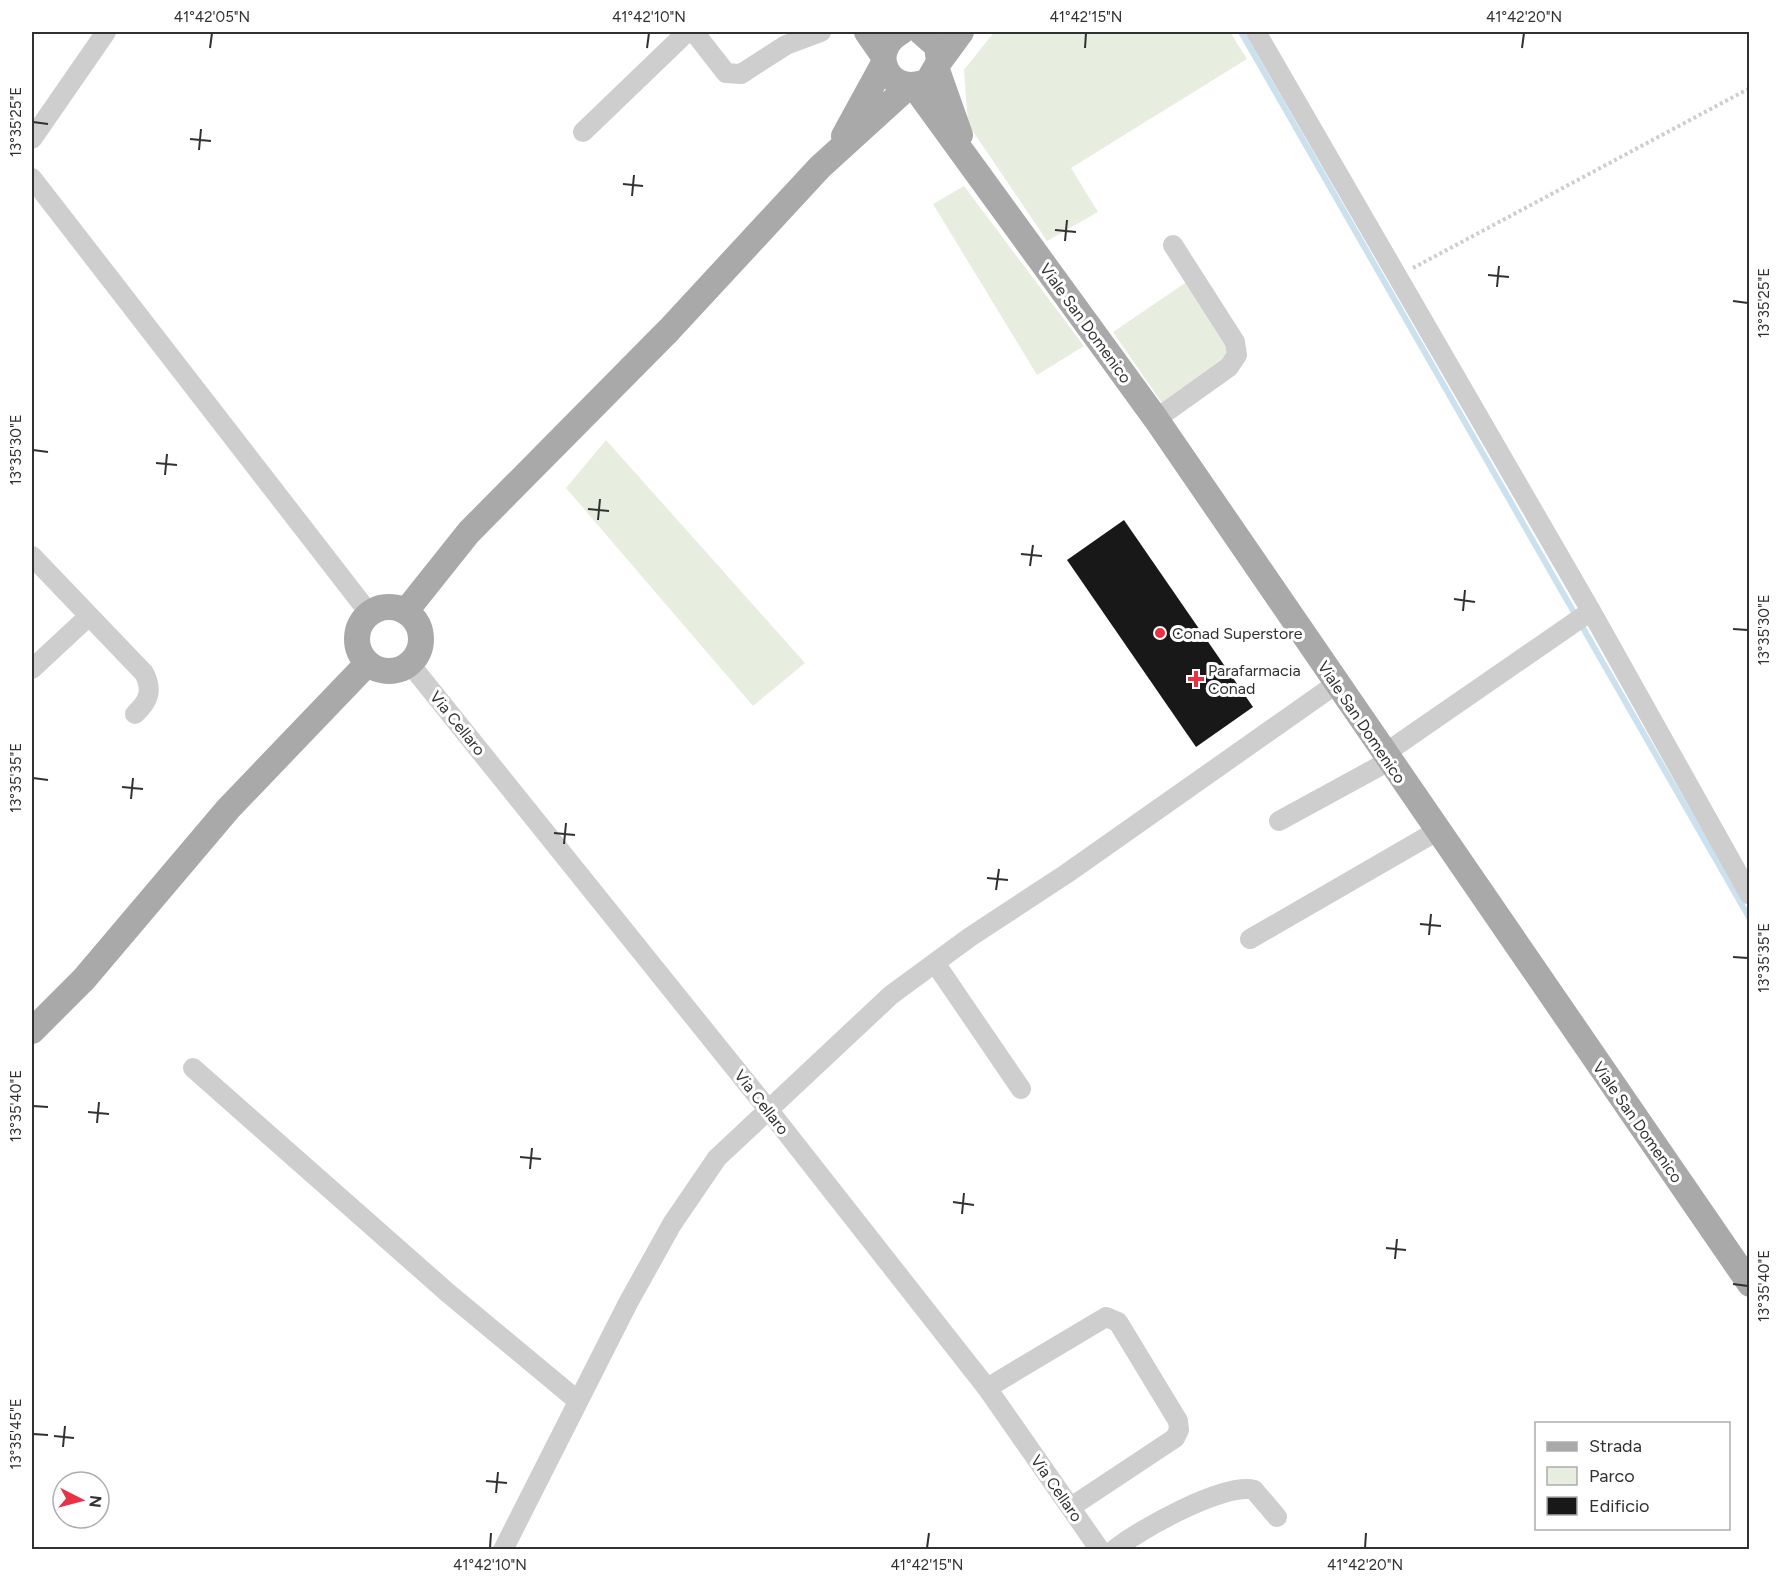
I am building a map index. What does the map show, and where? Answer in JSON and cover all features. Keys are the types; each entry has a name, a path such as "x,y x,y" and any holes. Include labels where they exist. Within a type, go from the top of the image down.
{"main road":[{"name":"Viale San Domenico","path":"867,32 884,59 892,79 912,86 1156,419 1749,1284"},
{"path":"835,153 884,59 889,40 901,32"},
{"name":"Viale San Domenico","path":"921,32 937,46 938,66 970,163"},
{"path":"406,611 469,532 669,330 835,153 912,86 927,81 961,32"},
{"path":"387,607 406,611 419,626 421,636 417,656 410,664 394,672 384,672 367,664 357,647 357,638 363,620 369,613 387,607"},
{"path":"32,1030 84,979 228,809 367,664"}],"street":[{"path":"32,139 106,32"},
{"path":"583,132 687,32"},
{"path":"694,32 726,73 741,74 786,45 819,32"},
{"path":"1256,32 1397,277 1582,617 1749,895"},
{"path":"32,177 369,613"},
{"path":"1156,419 1229,367 1237,355 1234,342 1173,245"},
{"path":"32,556 144,673 150,684 150,695 135,714"},
{"path":"32,669 89,616"},
{"path":"1279,821 1387,758 1582,617"},
{"name":"Via Cellaro","path":"410,664 767,1108 987,1388 1100,1550"},
{"path":"503,1550 578,1401 672,1224 717,1158 767,1108 891,995 1336,684"},
{"path":"1250,939 1437,831"},
{"path":"935,963 1021,1089"},
{"path":"193,1068 448,1293 578,1401"},
{"path":"987,1388 1106,1317 1118,1322 1178,1421 1179,1430 1175,1438 1071,1507"},
{"path":"1114,1550 1170,1516 1236,1488 1254,1490 1277,1516"}],"path":[{"path":"1397,277 1749,88"}],"green space":[{"path":"994,32 1230,32 1247,59 1071,168 1098,212 1047,241 968,124 964,70"},
{"path":"964,186 1084,346 1037,375 933,204"},
{"path":"1188,281 1229,351 1229,358 1164,406 1113,332"},
{"path":"606,440 805,663 753,706 566,488"}],"building":[{"name":"Conad Superstore","path":"1124,520 1253,707 1196,747 1067,560"}],"waterway":[{"path":"1241,32 1750,919"}],"place":[{"name":"Conad Superstore","path":"1160,633"},
{"name":"Parafarmacia Conad","path":"1196,679"}]}
